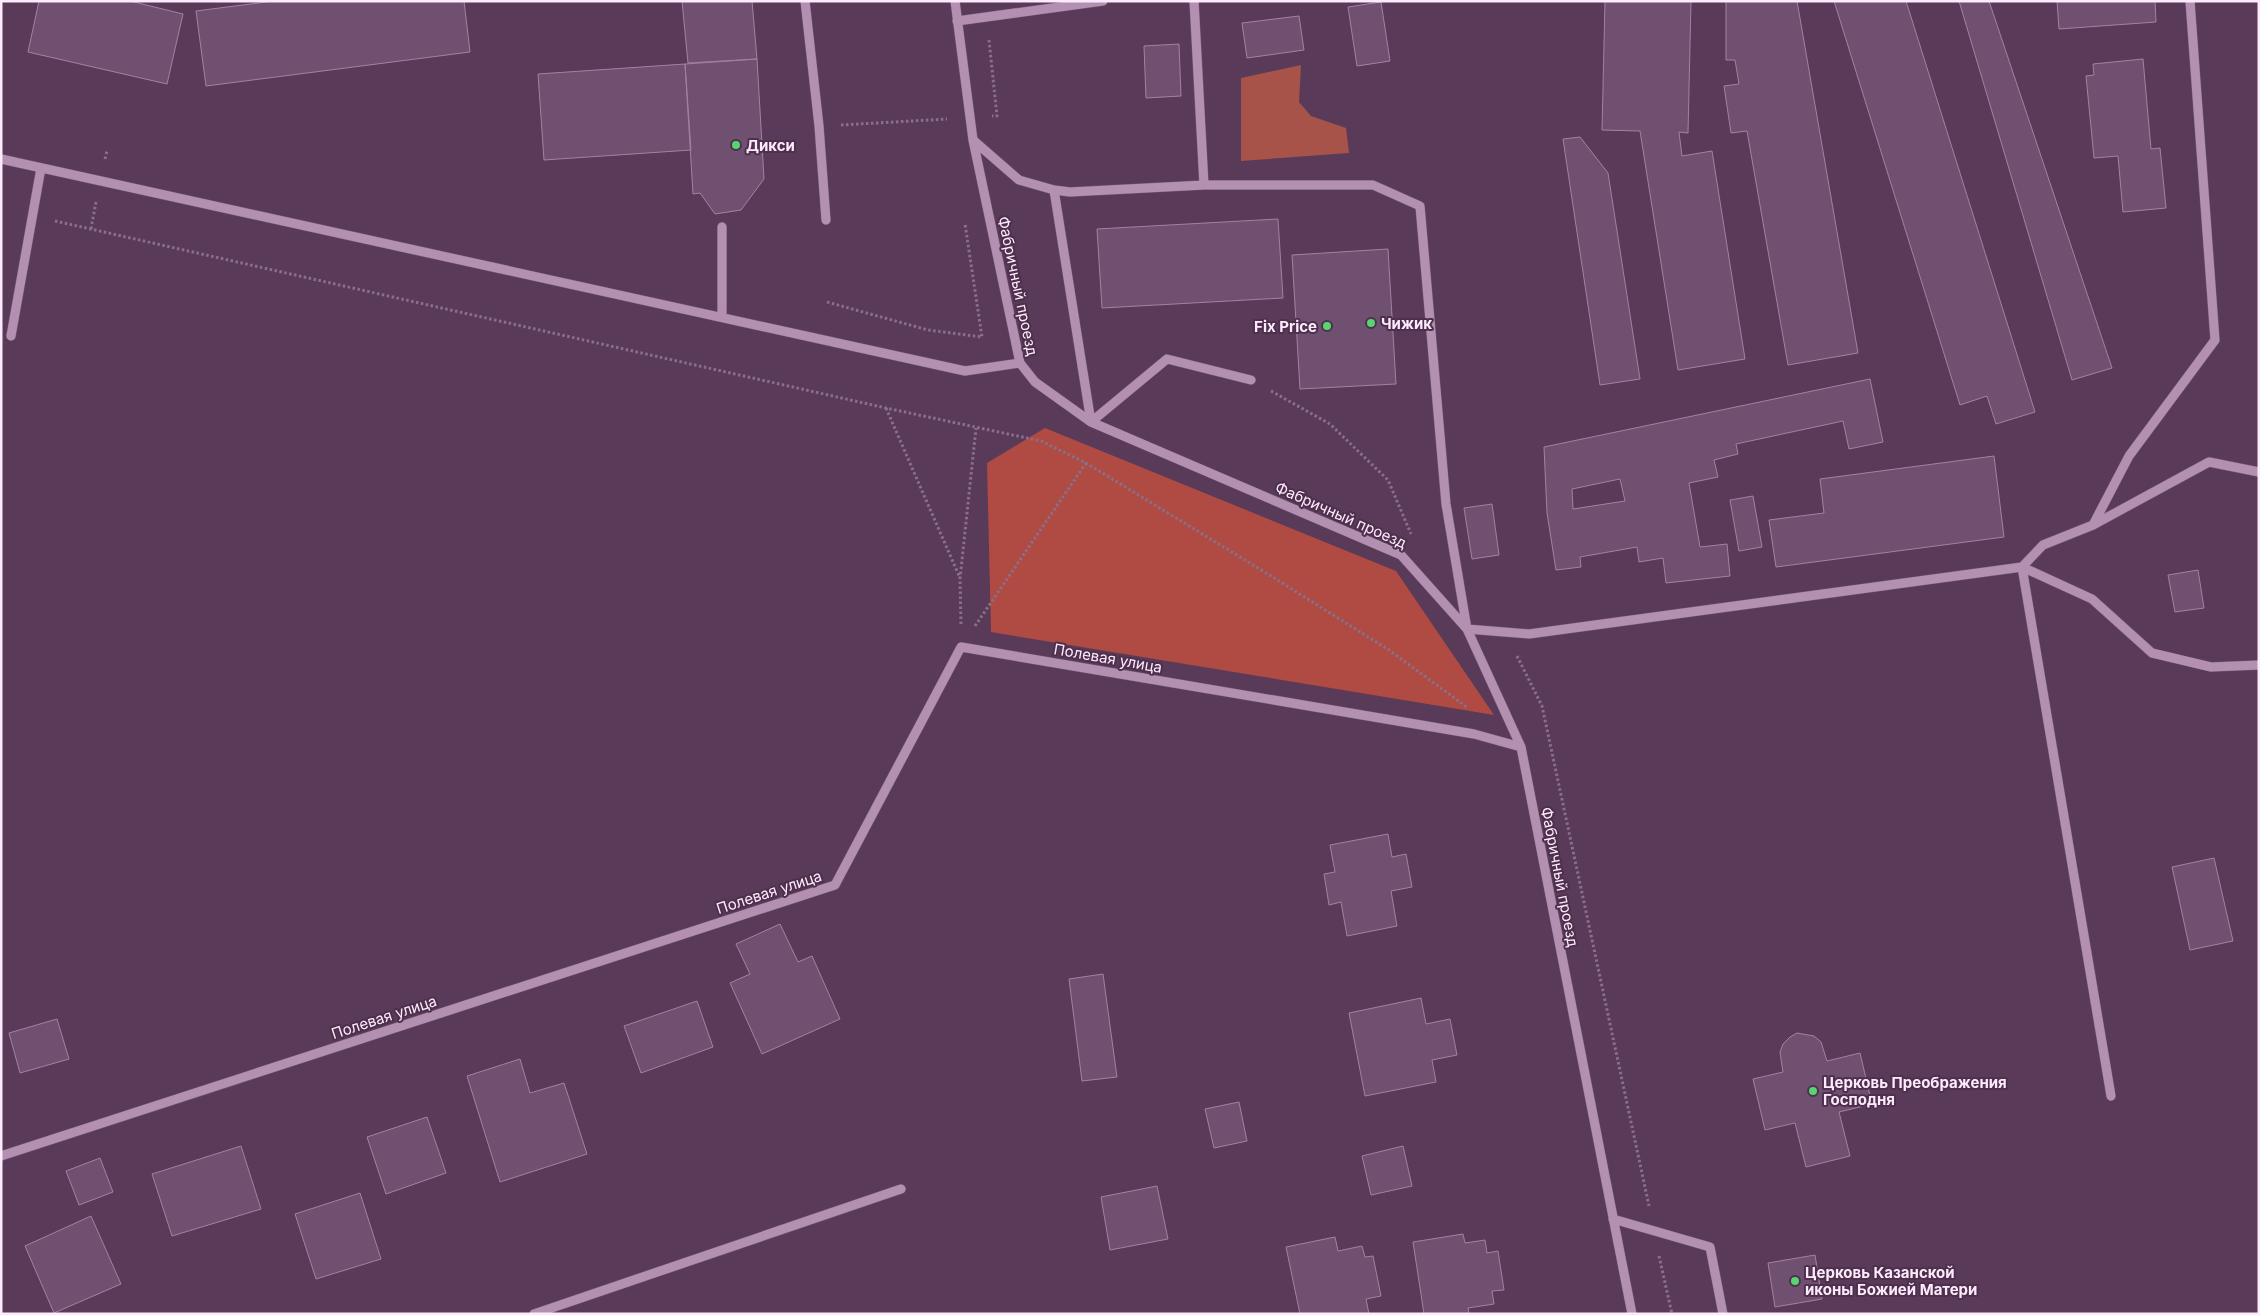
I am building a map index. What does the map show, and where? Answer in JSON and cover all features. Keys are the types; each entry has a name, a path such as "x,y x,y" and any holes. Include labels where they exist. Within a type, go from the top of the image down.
{"street":[{"path":"805,1 819,126 826,220"},
{"name":"Фабричный проезд","path":"955,1 973,140 1020,362 1035,382 1091,422 1401,555 1466,629 1520,747 1632,1314"},
{"path":"957,21 1046,5 1104,1"},
{"path":"1194,1 1204,185"},
{"path":"2093,525 2129,456 2215,340 2190,1"},
{"path":"973,140 1019,180 1054,190 1070,192 1204,185 1373,185 1420,206 1446,504 1466,629 1529,634 2022,567 2092,599 2152,653 2211,667 2259,665"},
{"path":"1,159 965,371 1020,362"},
{"path":"11,336 41,168"},
{"path":"1054,190 1091,422"},
{"path":"722,227 722,317"},
{"path":"1091,422 1167,359 1251,380"},
{"path":"2022,567 2044,545 2093,525 2209,462 2259,472"},
{"path":"2022,567 2111,1096"},
{"name":"Полевая улица","path":"1,1156 835,885 961,647 1474,734 1520,747"},
{"path":"534,1314 901,1189"},
{"path":"1613,1219 1710,1247 1723,1314"}],"path":[{"path":"819,126 948,119"},
{"path":"33,216 886,408 1041,441 1086,463 1389,650 1474,713"},
{"path":"827,302 928,330"},
{"path":"1251,380 1330,424 1388,480 1411,535"},
{"path":"886,408 960,579"},
{"path":"961,647 960,579 976,428"},
{"path":"961,647 1086,463"},
{"path":"1506,633 1542,706 1672,1314"}],"shaded area":[{"path":"1301,65 1299,102 1311,116 1346,128 1349,153 1241,161 1241,78"},
{"path":"1045,428 1396,571 1494,715 991,632 987,463"}],"building":[{"path":"39,1 130,1 183,14 167,84 28,52"},
{"path":"274,1 464,1 470,52 206,86 196,11"},
{"path":"682,1 752,1 757,59 688,63"},
{"path":"1605,1 1691,1 1688,133 1679,132 1682,156 1712,151 1745,359 1678,370 1640,131 1602,130"},
{"path":"1726,1 1797,1 1858,353 1788,365 1747,131 1731,133 1724,86 1739,84 1735,60 1726,60"},
{"path":"1834,1 1906,1 2035,412 1996,424 1987,396 1960,405"},
{"path":"1959,1 1989,1 2112,368 2072,380"},
{"path":"2057,1 2155,1 2156,22 2059,29"},
{"path":"1381,2 1390,61 1357,66 1348,7"},
{"path":"1299,16 1304,50 1247,58 1242,23"},
{"path":"1179,44 1181,96 1146,98 1144,46"},
{"path":"757,59 764,179 741,210 715,214 700,193 693,194 685,64"},
{"path":"2143,59 2151,149 2160,148 2166,208 2123,212 2118,156 2094,158 2086,76 2094,75 2093,64"},
{"path":"685,64 691,150 544,160 538,74"},
{"path":"1580,137 1608,173 1640,379 1600,385 1563,139"},
{"path":"1278,219 1283,298 1102,308 1097,229"},
{"path":"1388,249 1396,384 1300,389 1292,255"},
{"path":"1870,379 1883,442 1849,449 1843,421 1736,444 1738,454 1714,460 1718,477 1689,483 1700,547 1727,544 1730,576 1666,583 1663,558 1639,562 1637,547 1580,557 1581,567 1556,570 1547,513 1544,447","holes":["1620,479 1625,501 1573,509 1572,489"]},
{"path":"1994,456 2004,537 1776,567 1769,520 1824,513 1820,479"},
{"path":"1753,496 1762,547 1739,551 1730,500"},
{"path":"1492,504 1499,555 1472,559 1464,508"},
{"path":"2198,570 2204,608 2175,612 2168,575"},
{"path":"1388,834 1392,857 1406,854 1412,887 1391,891 1397,926 1347,936 1341,902 1329,905 1324,874 1335,872 1330,845"},
{"path":"2214,858 2233,941 2190,950 2172,867"},
{"path":"780,924 798,962 812,956 840,1019 762,1054 730,983 750,974 736,944"},
{"path":"1103,974 1117,1077 1082,1081 1069,979"},
{"path":"1421,998 1426,1024 1450,1019 1457,1055 1432,1060 1436,1082 1365,1096 1349,1013"},
{"path":"697,1001 713,1047 641,1073 624,1026"},
{"path":"57,1019 69,1059 20,1073 9,1033"},
{"name":"Церковь Преображения Господня","path":"1797,1033 1814,1036 1821,1042 1827,1061 1860,1053 1872,1104 1839,1112 1850,1156 1806,1167 1795,1123 1765,1130 1753,1079 1783,1072 1780,1052 1783,1044"},
{"path":"520,1059 530,1093 564,1083 587,1154 500,1182 467,1076"},
{"path":"1239,1102 1247,1141 1214,1148 1205,1109"},
{"path":"427,1117 446,1173 386,1194 367,1137"},
{"path":"241,1146 261,1209 172,1236 152,1174"},
{"path":"1403,1146 1412,1186 1371,1195 1362,1156"},
{"path":"100,1158 113,1192 79,1205 66,1171"},
{"path":"1157,1186 1168,1239 1110,1250 1101,1197"},
{"path":"360,1193 381,1259 316,1279 295,1214"},
{"path":"91,1216 121,1284 54,1313 25,1246"},
{"path":"1463,1234 1465,1243 1485,1240 1487,1253 1498,1251 1504,1290 1492,1291 1494,1304 1468,1308 1469,1314 1424,1314 1413,1242"},
{"path":"1335,1237 1338,1251 1362,1246 1365,1257 1373,1256 1381,1296 1366,1299 1369,1314 1300,1314 1286,1247"},
{"name":"Церковь Казанской иконы Божией Матери","path":"1815,1255 1822,1299 1775,1307 1768,1263"}],"place":[{"name":"Дикси","path":"736,145"},
{"name":"Чижик","path":"1371,323"},
{"name":"Fix Price","path":"1327,326"},
{"name":"Церковь Преображения Господня","path":"1813,1091"},
{"name":"Церковь Казанской иконы Божией Матери","path":"1795,1281"}]}
